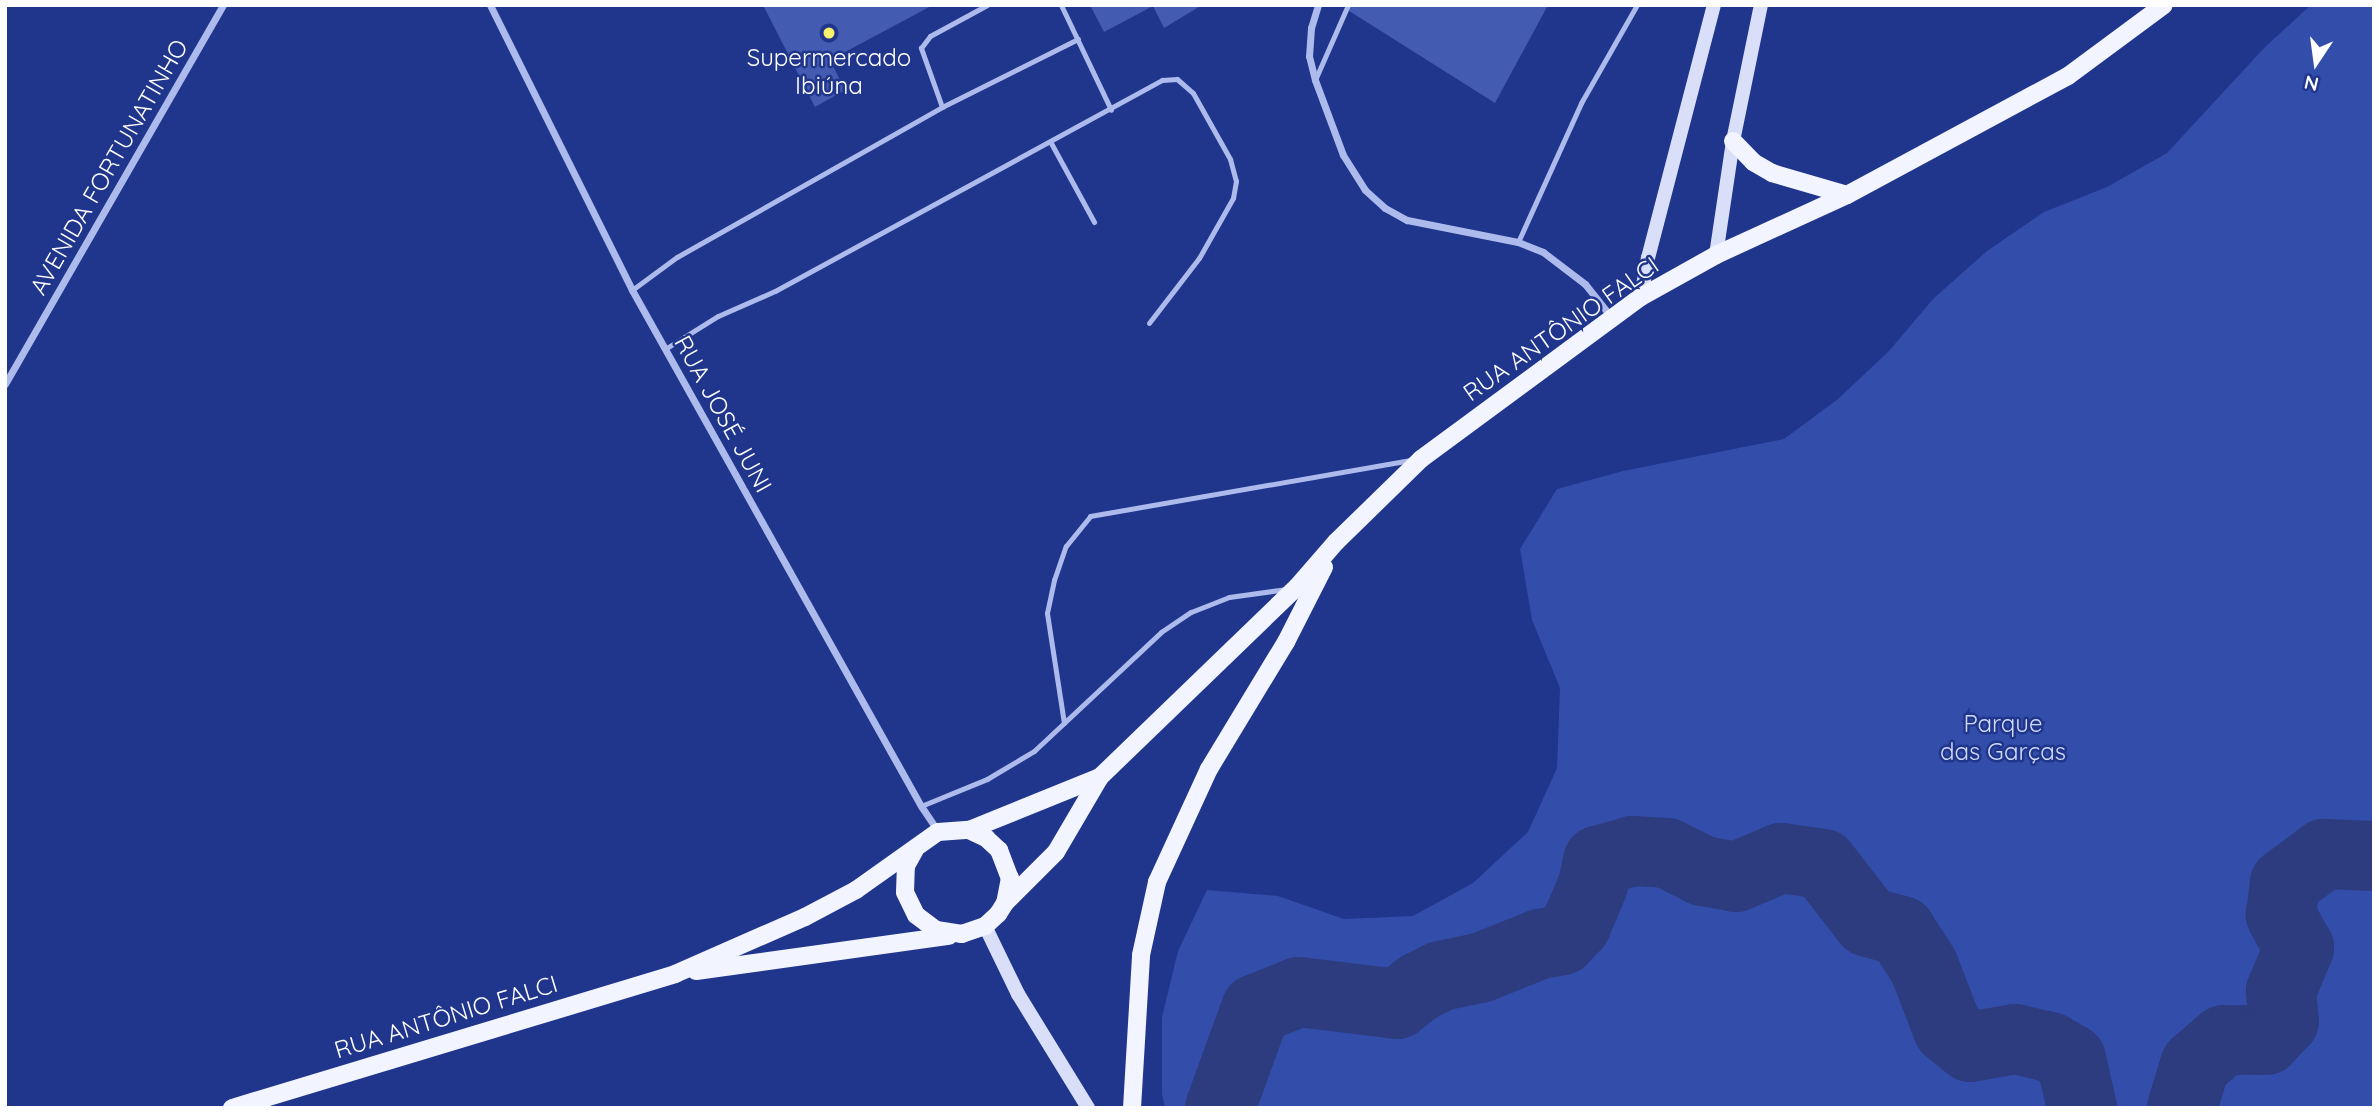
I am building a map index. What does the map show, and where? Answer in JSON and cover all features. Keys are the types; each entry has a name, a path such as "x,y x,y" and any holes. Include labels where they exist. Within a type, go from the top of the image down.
{"main road":[{"path":"1641,297 1648,258 1714,5"},
{"path":"1716,255 1733,141 1761,5"},
{"name":"RUA ANTÔNIO FALCI","path":"1005,903 1056,852 1100,777 1297,587 1336,542 1421,458 1641,297 1716,255 1847,195 2068,76 2164,5"},
{"path":"1733,141 1753,162 1772,173 1847,195"},
{"path":"1132,1108 1141,955 1157,883 1209,769 1286,642 1336,542"},
{"name":"RUA ANTÔNIO FALCI","path":"969,830 1100,777"},
{"path":"969,830 986,838 1005,860 1010,878 1005,903 985,926 962,934 936,930 916,915 905,892 906,866 915,850 939,832 969,830"},
{"name":"RUA ANTÔNIO FALCI","path":"232,1108 675,974 815,912 856,890 915,850"},
{"path":"985,926 1018,994 1087,1108"},
{"name":"RUA ANTÔNIO FALCI","path":"675,974 962,934"}],"street":[{"name":"AVENIDA FORTUNATINHO","path":"5,384 223,5"},
{"name":"RUA JOSÉ JUNI","path":"490,5 632,289 921,806 939,832"},
{"path":"1318,5 1311,28 1309,56 1315,80 1343,155 1365,190 1385,208 1407,220 1518,242 1543,251 1585,284 1612,318"}],"lane":[{"path":"942,107 921,48 930,36 987,5"},
{"path":"1061,5 1111,110"},
{"path":"1315,80 1348,5"},
{"path":"1518,242 1581,103 1636,5"},
{"path":"632,289 677,257 942,107 1078,39"},
{"path":"665,349 719,316 775,291 1052,143 1163,80 1177,79 1193,93 1230,159 1236,181 1233,198 1199,258 1150,323"},
{"path":"1052,143 1094,222"},
{"path":"1064,723 1047,613 1054,580 1066,546 1090,516 1421,458"},
{"path":"921,806 987,779 1034,751 1161,632 1191,612 1229,597 1297,587"}],"green space":[{"name":"Parque das Garças","path":"2311,5 2374,5 2374,1108 1165,1108 1162,1094 1162,1017 1178,951 1207,890 1278,896 1344,919 1413,916 1473,883 1528,832 1557,768 1560,688 1532,620 1520,549 1557,489 1623,471 1784,439 1838,399 1889,351 1933,299 1987,251 2044,212 2107,187 2167,153 2265,47"}],"building":[{"name":"Supermercado Ibiúna","path":"763,5 933,5 830,60 845,90 815,107"},
{"path":"1090,5 1202,5 1164,28 1153,6 1104,32"},
{"path":"1348,5 1548,5 1495,103 1346,9"}],"waterway":[{"path":"1220,1108 1256,1009 1299,992 1397,1004 1419,987 1441,976 1480,968 1540,944 1562,940 1576,925 1593,885 1598,861 1632,851 1667,853 1703,871 1736,877 1781,858 1823,864 1868,922 1901,931 1924,967 1948,1029 1970,1047 2015,1039 2050,1047 2071,1059 2082,1108"},
{"path":"2182,1108 2195,1065 2224,1040 2266,1040 2284,1021 2281,991 2299,948 2281,915 2285,883 2324,854 2374,856"}],"place":[{"name":"Supermercado Ibiúna","path":"829,33"}]}
